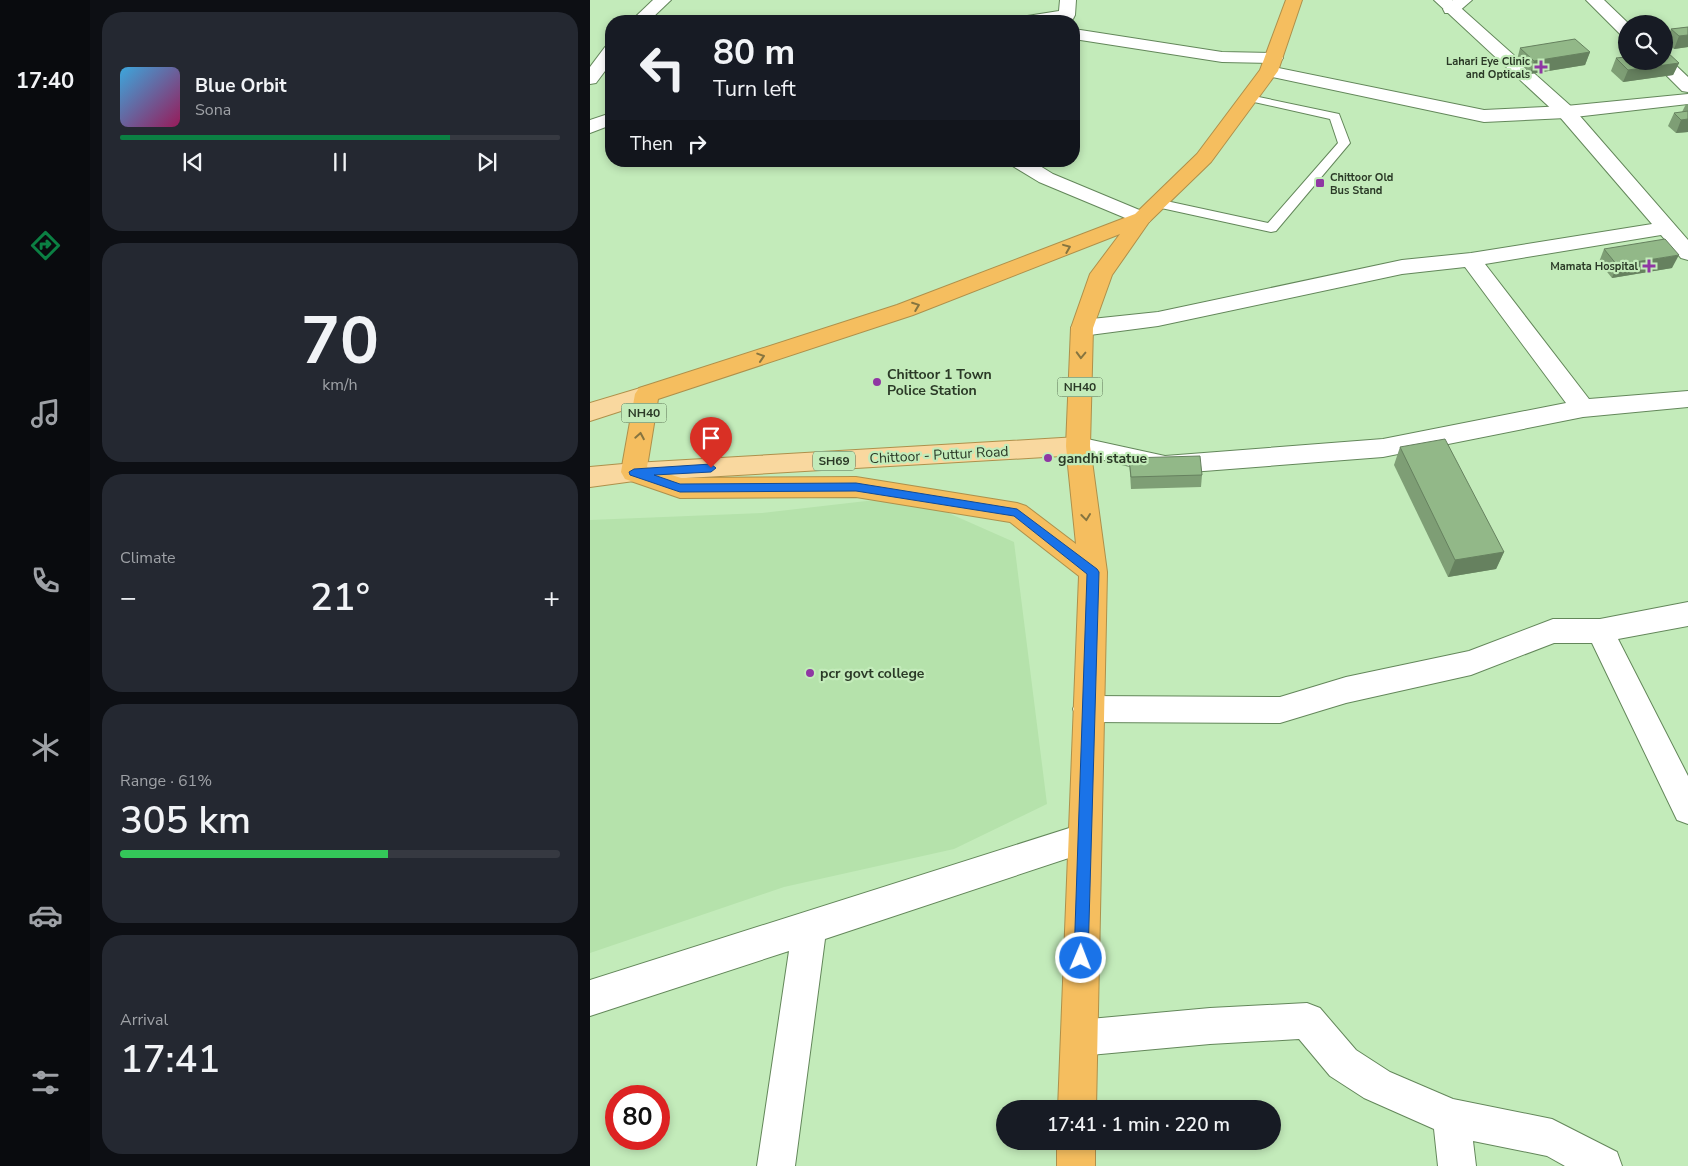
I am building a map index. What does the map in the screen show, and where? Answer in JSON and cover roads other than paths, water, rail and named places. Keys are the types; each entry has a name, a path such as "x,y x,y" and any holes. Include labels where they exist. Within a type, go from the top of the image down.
{"highway":[{"name":"NH40","path":"1077,1100 1093,572 1078,446 1082,328 1101,274 1150,211 1204,158 1271,65 1294,0"},
{"name":"NH40","path":"634,472 647,394 905,310 1150,211"},
{"path":"634,472 680,488 856,487 1017,513 1093,572"},
{"path":"1076,1150 1076,1166"}],"main road":[{"path":"590,412 647,394"},
{"name":"Chittoor - Puttur Road","path":"590,477 634,472 1078,446"}],"street":[{"path":"646,15 663,0"},
{"path":"1594,0 1618,22"},
{"path":"1452,3 1566,112 1688,253"},
{"path":"1054,15 1068,12"},
{"path":"1080,35 1271,65 1484,116 1566,112 1688,99"},
{"path":"590,79 605,48"},
{"path":"1670,70 1688,87"},
{"path":"590,126 605,121"},
{"path":"1028,167 1046,178 1150,211"},
{"path":"1082,328 1158,320 1402,267 1471,260 1666,228"},
{"path":"1471,260 1583,408"},
{"path":"1078,446 1165,464 1284,456 1383,448 1583,408 1688,399"},
{"path":"1088,709 1280,710 1346,690 1471,663 1553,631 1600,631 1688,614"},
{"path":"1600,631 1688,809"},
{"path":"590,998 1084,838"},
{"path":"776,1166 809,928"},
{"path":"1079,1038 1210,1026 1308,1021 1343,1063 1377,1085 1452,1118 1552,1138 1603,1166"},
{"path":"1452,1118 1457,1166"}],"lane":[{"path":"1150,211 1271,228 1344,144 1335,117 1249,98"}],"place":[{"name":"Lahari Eye Clinic and Opticals","path":"1541,67"},
{"name":"Chittoor Old Bus Stand","path":"1320,183"},
{"name":"Mamata Hospital","path":"1649,266"},
{"name":"Chittoor 1 Town Police Station","path":"877,382"},
{"name":"gandhi statue","path":"1048,458"},
{"name":"pcr govt college","path":"810,673"}]}
